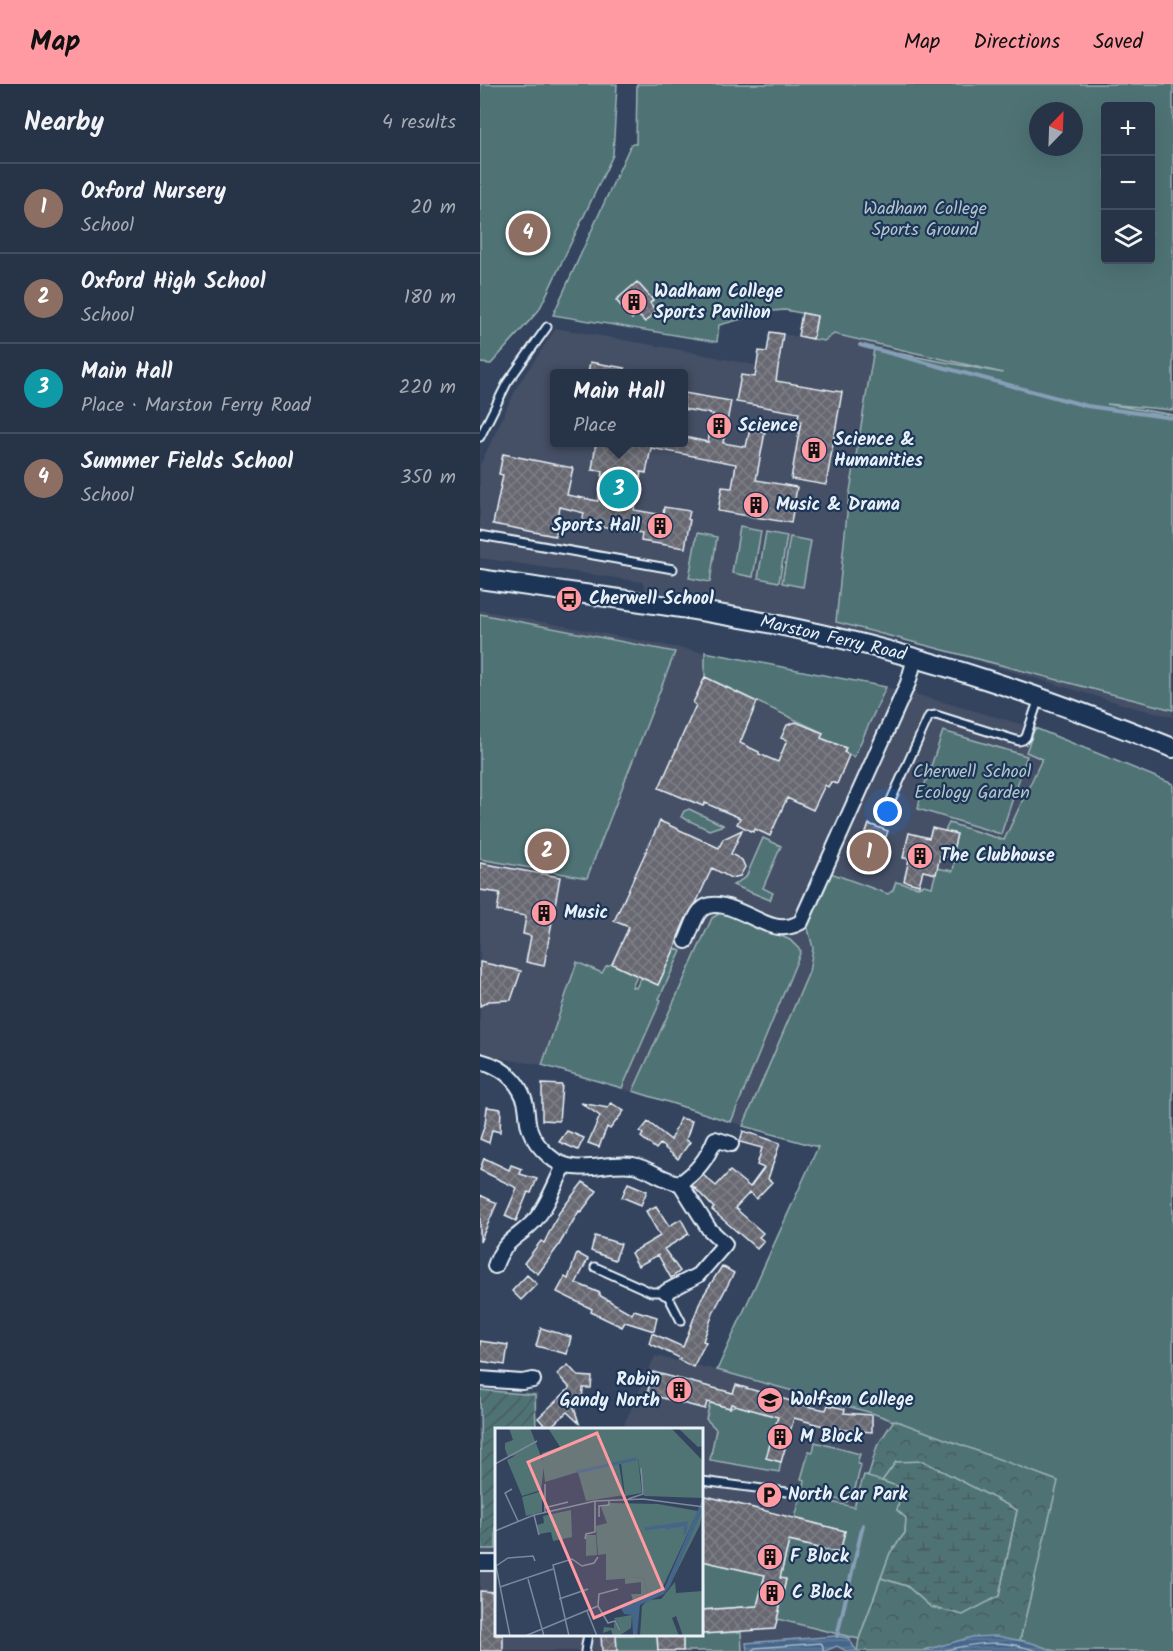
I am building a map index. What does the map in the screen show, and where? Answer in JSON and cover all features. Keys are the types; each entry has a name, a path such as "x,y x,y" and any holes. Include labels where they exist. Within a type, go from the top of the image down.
{"main road":[{"name":"Marston Ferry Road","path":"480,579 764,623 915,658 1040,697 1173,748"}],"street":[{"path":"686,941 700,911 712,904 727,907 776,927 791,927 801,922 908,682 915,658"},
{"path":"480,1061 501,1068 513,1079 524,1098 530,1129 535,1139 549,1156 564,1166 580,1168 630,1164 645,1167 671,1182 680,1183 698,1168 710,1152 716,1133 731,1144"},
{"path":"495,1266 500,1252 526,1230 542,1211 564,1166"},
{"path":"666,1292 698,1275 724,1244 709,1229 680,1183"},
{"path":"480,1379 522,1382 533,1380"}],"lane":[{"path":"480,437 507,383 547,327"},
{"path":"480,535 674,569"},
{"path":"887,809 929,716 936,715 1019,741 1026,737 1040,697"},
{"path":"595,1267 651,1292 666,1292 681,1321"},
{"path":"704,1481 787,1492"},
{"path":"585,1651 588,1636"}],"shaded area":[{"path":"556,328 778,370 783,334 824,341 834,334 1032,380 1095,403 1173,410 1173,717 923,645 646,591 642,582 480,558 480,465 518,385"},
{"path":"480,610 904,691 1035,728 1173,784 1018,1651 480,1651 480,1389 538,1393 536,1428 495,1428 495,1636 704,1636 704,1428 622,1428 655,1356 717,1370 818,1147 542,1065 480,1055"}],"green space":[{"path":"480,84 617,84 613,155 539,310 491,364 480,363"},
{"name":"Wadham College Sports Ground","path":"637,84 1173,84 1173,410 1107,404 1173,415 1173,710 836,622 848,503 874,349 1003,373 834,334 824,341 813,339 817,316 785,310 772,311 719,325 717,342 553,315 631,144 636,144"},
{"path":"740,527 761,531 753,577 732,573"},
{"path":"766,532 787,536 779,582 758,578"},
{"path":"697,533 717,537 710,582 689,578"},
{"path":"790,537 811,541 803,587 782,583"},
{"path":"480,614 675,652 587,878 480,859"},
{"path":"705,652 886,687 854,757 844,752 845,748 820,741 823,733 705,677"},
{"path":"1035,728 1173,784 1173,1651 1055,1651 1020,1640 1057,1481 872,1413 717,1370 818,1147 743,1126 809,972 813,948 806,921 828,872 888,894 893,890 896,882 918,887 924,885 932,887 937,868 953,871 955,859 951,858 957,834 945,831 949,823 1004,840 1042,759 1026,752"},
{"name":"Cherwell School Ecology Garden","path":"943,731 1027,756 1001,834 918,809"},
{"path":"689,809 724,825 709,830 681,817 684,811"},
{"path":"763,838 781,846 763,888 773,893 770,900 733,885 746,877"},
{"path":"729,912 790,940 801,951 731,1122 633,1091 712,918 720,913"},
{"path":"675,948 681,951 622,1088 542,1065 577,962 602,973 606,966 612,964 637,976 632,987 636,988 641,978 658,985"},
{"path":"480,1390 535,1395 536,1428 495,1428 495,1549 481,1549"},
{"path":"710,1403 730,1408 736,1405 778,1417 766,1458 781,1462 779,1472 710,1460 716,1429 706,1419"},
{"path":"894,1420 1058,1481 1020,1640 922,1651 857,1651 859,1639 881,1578 907,1586 931,1607 999,1596 1017,1510 896,1462 882,1481 868,1477 877,1446"},
{"path":"815,1442 860,1454 857,1463 861,1465 854,1493 850,1492 847,1502 803,1490 805,1480 801,1479 809,1451 813,1452"},
{"path":"923,1461 1017,1510 999,1596 963,1615 931,1607 907,1586 881,1578 890,1553 905,1533 906,1518 897,1510 903,1488 882,1481 896,1462"},
{"path":"864,1475 904,1488 897,1510 906,1518 905,1533 890,1553 859,1639 777,1619 786,1580 780,1578 789,1541 839,1553 845,1531 795,1518 801,1496 854,1507"},
{"path":"704,1561 765,1575 757,1606 704,1610"},
{"path":"741,1632 742,1651 683,1651 683,1636 704,1636 704,1634"},
{"path":"616,1636 657,1636 658,1651 617,1651"}],"water":[{"path":"837,1636 848,1638 857,1651 846,1651 837,1646 825,1651 747,1651 746,1643"},
{"path":"997,1636 1032,1643 1055,1651 922,1651 972,1637"}],"building":[{"name":"Wadham College Sports Pavilion","path":"637,282 653,300 650,303 656,311 645,322 637,314 632,319 616,300"},
{"path":"802,313 817,316 813,339 798,336"},
{"name":"Science & Humanities","path":"770,332 783,334 776,381 842,392 826,485 791,479 801,421 797,421 799,413 736,402 741,375 755,377 759,351 767,352"},
{"path":"590,362 625,368 625,369 589,369"},
{"path":"688,394 731,401 723,443 746,447 750,429 765,432 756,480 797,487 791,523 718,511 722,487 732,488 736,464 651,448 646,473 641,472 634,510 663,515 664,507 690,511 685,548 641,541 642,533 582,523 584,513 560,507 555,536 493,524 503,475 499,474 503,454 573,468 567,495 598,501 603,471 592,470 595,447 688,447 688,438 708,442 713,414 688,410"},
{"path":"705,677 757,702 740,743 759,754 778,762 787,740 781,738 787,725 796,722 823,733 821,738 846,748 844,752 849,755 837,784 831,782 828,787 825,785 813,810 787,798 770,836 755,829 753,832 737,824 740,818 705,803 703,806 659,788 696,705 693,703"},
{"path":"660,821 719,848 723,839 742,830 731,854 742,860 745,867 740,876 731,878 712,868 696,903 686,918 658,985 612,964 629,927 614,921"},
{"path":"869,824 888,831 874,870 855,863"},
{"name":"The Clubhouse","path":"932,828 957,834 951,858 940,856 936,874 923,871 919,885 904,881 909,859 903,858 909,833 929,838"},
{"name":"Music","path":"480,863 560,877 544,966 526,962 531,936 523,934 526,916 497,911 500,893 480,890"},
{"path":"480,962 521,971 511,1000 489,1001 480,1006"},
{"path":"542,1084 562,1085 559,1121 542,1120"},
{"path":"581,1103 608,1108 611,1103 624,1111 610,1129 607,1127 599,1147 588,1143 600,1116"},
{"path":"487,1107 501,1109 500,1132 492,1130 489,1143 480,1139"},
{"path":"680,1118 692,1121 686,1140 690,1142 678,1159 660,1144 656,1149 641,1137 643,1134 640,1132 648,1122 671,1140"},
{"path":"567,1131 584,1138 578,1150 559,1142"},
{"path":"743,1131 780,1143 768,1179 772,1182 756,1199 750,1192 735,1208 763,1233 759,1237 764,1241 757,1249 712,1210 714,1208 692,1185 703,1175 716,1186 730,1171 750,1187 764,1168 757,1165 762,1148 740,1142"},
{"path":"484,1158 509,1170 511,1165 522,1169 520,1174 537,1179 531,1193 528,1192 516,1221 505,1216 517,1188 480,1170"},
{"path":"583,1182 597,1191 581,1212 579,1211 538,1274 524,1263 541,1241 544,1243 559,1213"},
{"path":"628,1183 647,1191 641,1205 622,1197"},
{"path":"480,1195 497,1203 480,1242"},
{"path":"656,1206 669,1226 681,1219 689,1234 664,1249 680,1271 671,1278 658,1255 638,1266 631,1253 660,1236 646,1211"},
{"path":"595,1236 621,1244 615,1260 591,1251"},
{"path":"577,1253 588,1259 576,1283 600,1293 599,1295 632,1314 634,1310 657,1317 654,1331 625,1322 622,1327 557,1292 565,1277 568,1279"},
{"path":"722,1266 734,1273 714,1311 703,1341 706,1342 693,1367 649,1343 652,1333 683,1347 701,1299"},
{"path":"527,1275 537,1284 521,1300 512,1291"},
{"path":"541,1328 571,1337 567,1354 536,1346"},
{"path":"480,1341 508,1345 505,1365 480,1361"},
{"path":"568,1365 578,1376 592,1377 591,1388 583,1388 582,1402 572,1401 579,1423 567,1412 547,1428 538,1418 570,1388 557,1374"},
{"path":"653,1372 733,1393 736,1385 811,1407 826,1410 828,1405 845,1409 844,1413 872,1415 872,1432 834,1429 794,1418 781,1462 766,1458 778,1417 731,1404 730,1408 707,1402 705,1409 647,1394"},
{"path":"704,1496 845,1531 840,1553 789,1541 780,1578 786,1579 775,1629 704,1634 704,1610 757,1606 765,1575 704,1561"},
{"path":"480,1591 495,1592 495,1636 503,1636 503,1651 480,1651"},
{"path":"601,1636 616,1636 617,1651 602,1651"},
{"path":"657,1636 683,1636 683,1651 658,1651"}],"waterway":[{"path":"860,345 1087,406 1173,418"},
{"path":"837,1636 863,1525"}],"place":[{"name":"Summer Fields School","path":"528,233"},
{"name":"Wadham College Sports Pavilion","path":"634,302"},
{"name":"Science","path":"719,426"},
{"name":"Science & Humanities","path":"814,450"},
{"name":"Main Hall","path":"619,489"},
{"name":"Music & Drama","path":"756,505"},
{"name":"Sports Hall","path":"660,526"},
{"name":"Cherwell School","path":"569,599"},
{"name":"Oxford High School","path":"547,851"},
{"name":"Oxford Nursery","path":"869,852"},
{"name":"The Clubhouse","path":"920,856"},
{"name":"Music","path":"544,913"},
{"name":"Robin Gandy North","path":"679,1390"},
{"name":"Wolfson College","path":"770,1400"},
{"name":"M Block","path":"780,1437"},
{"name":"North Car Park","path":"769,1495"},
{"name":"F Block","path":"770,1557"},
{"name":"C Block","path":"772,1593"}]}
